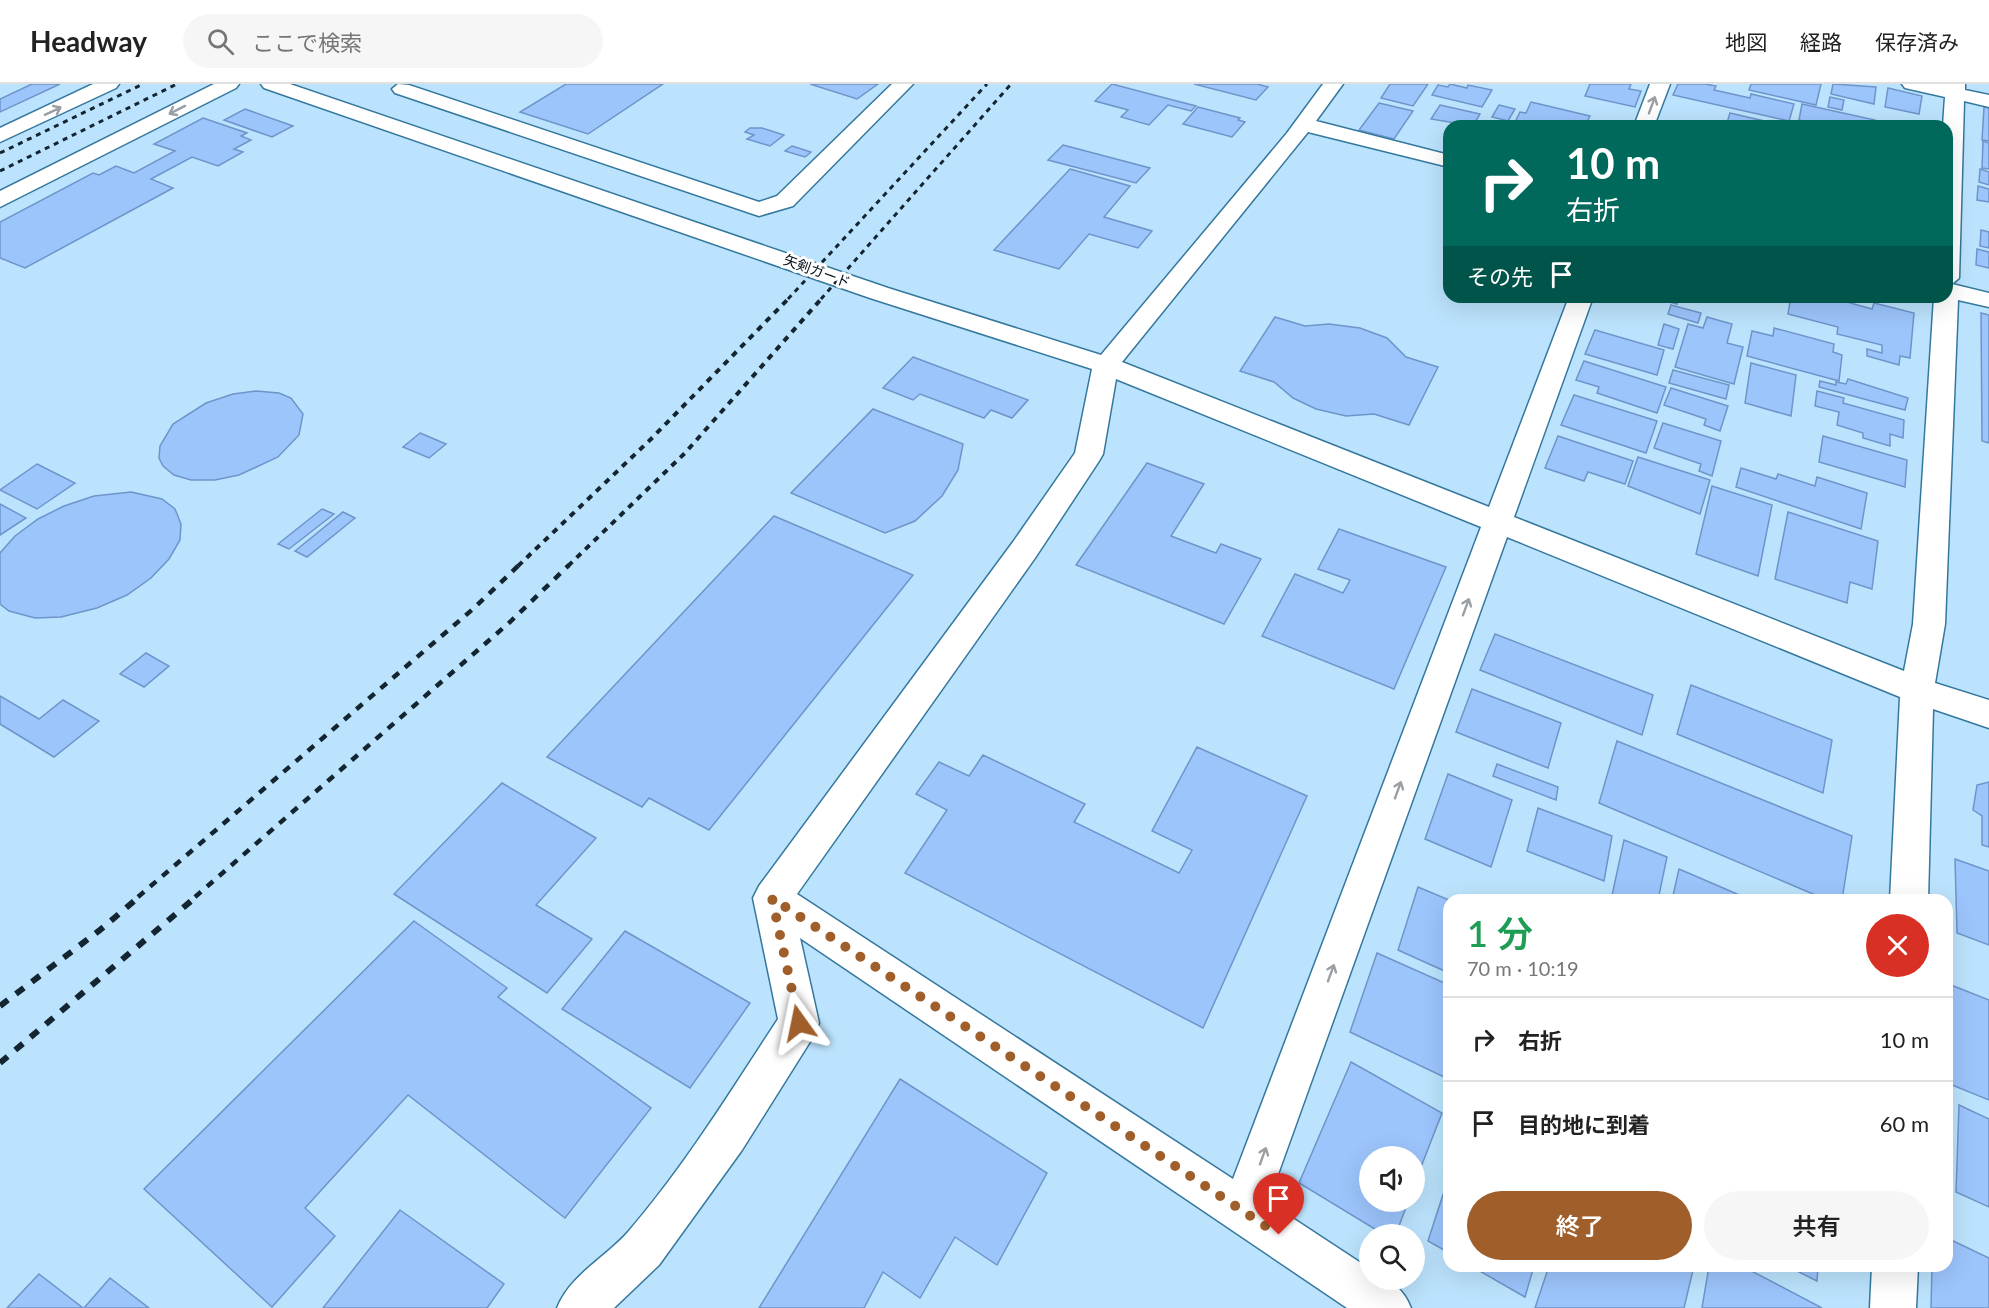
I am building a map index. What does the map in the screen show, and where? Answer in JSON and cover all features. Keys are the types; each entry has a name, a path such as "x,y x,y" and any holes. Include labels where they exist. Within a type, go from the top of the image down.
{"street":[{"path":"0,136 109,84"},
{"path":"0,200 229,84"},
{"name":"矢剣ガード","path":"271,84 754,248 879,294 1106,365 1917,690 1989,714"},
{"path":"356,112 408,87 759,208 785,201 903,84"},
{"path":"580,1308 643,1249 727,1135 799,1023 772,898 1024,550 1089,454 1106,365 1333,84"},
{"path":"1646,120 1660,84"},
{"path":"1912,84 1955,89 1989,101"},
{"path":"1953,136 1955,89"},
{"path":"1303,124 1443,159"},
{"path":"1953,291 1989,300"},
{"path":"1243,1210 1579,303"},
{"path":"1909,894 1917,690 1929,624 1946,303"},
{"path":"772,898 1388,1308"},
{"path":"1893,1308 1895,1272"}],"building":[{"path":"32,84 60,84 0,112 0,99"},
{"path":"566,84 663,84 588,134 520,112"},
{"path":"810,84 878,84 857,99"},
{"path":"1112,84 1196,106 1191,111 1168,105 1149,125 1121,117 1128,110 1095,101"},
{"path":"1194,84 1257,84 1268,87 1256,100"},
{"path":"1390,84 1428,84 1413,106 1381,98"},
{"path":"1450,84 1492,90 1482,107 1432,95 1438,85 1448,87"},
{"path":"1590,84 1631,84 1629,89 1641,91 1635,107 1585,96"},
{"path":"1678,84 1705,84 1716,86 1714,90 1750,98 1751,94 1794,104 1789,120 1785,120 1673,95"},
{"path":"1751,84 1821,84 1816,105 1749,90"},
{"path":"1833,84 1876,87 1874,104 1831,94"},
{"path":"1888,88 1922,96 1919,114 1885,107"},
{"path":"1830,97 1844,100 1842,110 1828,107"},
{"path":"1531,102 1590,116 1588,120 1516,120 1520,112 1526,113"},
{"path":"1379,103 1413,111 1394,139 1359,130"},
{"path":"1802,104 1875,120 1799,120"},
{"path":"1440,105 1480,114 1476,120 1431,119"},
{"path":"1499,105 1515,109 1509,120 1492,117"},
{"path":"1198,107 1240,118 1238,120 1245,122 1232,137 1183,124"},
{"path":"1984,107 1989,108 1989,141 1982,140"},
{"path":"245,109 293,126 272,137 224,120"},
{"path":"1730,113 1760,120 1728,120"},
{"path":"203,118 247,133 241,136 251,140 234,149 243,152 218,166 192,157 151,179 173,188 25,268 0,258 0,222 93,173 99,175 116,166 134,173 175,151 154,144"},
{"path":"750,128 762,128 784,135 770,146 747,139 754,135 745,132"},
{"path":"1983,141 1989,143 1989,169 1982,168"},
{"path":"1063,145 1150,168 1136,183 1048,160"},
{"path":"792,146 811,152 805,157 785,151"},
{"path":"1070,169 1130,186 1104,217 1152,231 1138,248 1089,234 1059,269 994,250"},
{"path":"1980,169 1989,172 1989,185 1979,182"},
{"path":"1978,186 1989,189 1989,202 1977,200"},
{"path":"1981,230 1989,232 1989,248 1980,246"},
{"path":"1977,249 1989,252 1989,268 1976,265"},
{"path":"1790,303 1850,303 1872,309 1874,303 1914,313 1910,358 1900,356 1899,365 1867,356 1867,349 1882,353 1882,345 1837,334 1838,327 1788,314"},
{"path":"1671,305 1701,313 1698,323 1668,314"},
{"path":"1981,313 1989,315 1989,443 1982,441"},
{"path":"1275,317 1305,326 1329,324 1360,328 1387,338 1406,357 1438,367 1409,425 1374,414 1346,416 1316,409 1293,398 1274,382 1240,371"},
{"path":"1707,317 1732,324 1727,343 1743,347 1734,384 1675,367 1688,324 1703,328"},
{"path":"1664,324 1679,329 1673,349 1658,345"},
{"path":"1774,328 1834,344 1833,352 1842,355 1839,381 1747,356 1752,331 1773,336"},
{"path":"1595,330 1664,350 1657,375 1585,354"},
{"path":"913,357 1028,400 1012,418 991,410 984,418 920,394 913,400 883,388"},
{"path":"1584,361 1666,387 1657,413 1597,393 1599,387 1576,380"},
{"path":"1751,363 1796,375 1791,416 1745,403"},
{"path":"1673,370 1729,385 1726,399 1669,383"},
{"path":"1848,379 1908,398 1905,410 1819,387 1820,381 1836,385 1836,382 1846,384"},
{"path":"1671,388 1728,406 1720,431 1704,425 1706,419 1664,405"},
{"path":"256,391 279,393 291,398 303,414 299,435 278,457 239,475 215,480 191,480 174,475 163,466 159,458 160,446 173,424 206,403 233,394"},
{"path":"1817,391 1844,398 1843,403 1904,420 1903,438 1890,434 1890,446 1863,438 1863,433 1837,425 1839,412 1815,406"},
{"path":"1574,395 1657,421 1646,453 1561,425"},
{"path":"873,409 963,444 958,470 942,496 915,521 885,533 791,493"},
{"path":"1663,423 1721,441 1712,476 1699,471 1701,464 1654,448"},
{"path":"420,433 446,444 429,458 403,447"},
{"path":"1558,436 1633,461 1625,484 1588,472 1584,481 1545,468"},
{"path":"1823,436 1907,460 1905,487 1819,462"},
{"path":"1638,457 1710,480 1700,514 1628,486"},
{"path":"1147,463 1204,484 1171,536 1216,553 1221,544 1261,559 1224,624 1076,565"},
{"path":"37,464 75,483 37,509 0,490"},
{"path":"1741,468 1776,479 1778,474 1815,486 1817,477 1867,493 1861,529 1736,487"},
{"path":"1712,486 1772,505 1758,576 1696,554"},
{"path":"131,492 162,499 175,509 181,524 180,540 169,559 151,578 127,595 97,608 61,617 35,618 9,611 0,604 0,553 15,536 38,519 64,506 94,496"},
{"path":"0,504 26,518 0,535"},
{"path":"322,509 334,514 289,549 278,544"},
{"path":"343,512 355,518 307,557 295,551"},
{"path":"1788,512 1878,541 1872,589 1850,582 1847,603 1775,579"},
{"path":"774,516 913,575 709,830 649,798 642,807 547,757"},
{"path":"1339,529 1446,567 1394,689 1262,636 1295,574 1343,593 1350,580 1318,569"},
{"path":"1495,634 1653,695 1642,735 1480,670"},
{"path":"146,653 169,666 144,687 120,674"},
{"path":"1691,685 1832,740 1823,793 1677,734"},
{"path":"1472,689 1561,723 1548,768 1456,732"},
{"path":"0,696 39,719 63,700 99,721 54,757 0,724"},
{"path":"1617,741 1852,836 1843,894 1813,894 1599,803"},
{"path":"1197,747 1307,796 1203,1028 905,873 947,810 916,794 939,762 969,776 983,755 1085,804 1074,822 1179,873 1192,850 1152,831"},
{"path":"1497,764 1558,787 1556,800 1493,776"},
{"path":"1448,774 1512,800 1491,867 1425,839"},
{"path":"1989,782 1989,847 1982,845 1982,816 1973,810 1977,785"},
{"path":"502,783 596,838 536,905 592,939 547,993 394,894"},
{"path":"1538,808 1612,836 1604,881 1527,851"},
{"path":"1624,840 1667,857 1659,894 1612,894"},
{"path":"1955,859 1989,871 1989,945 1957,933"},
{"path":"1679,869 1737,894 1673,894"},
{"path":"1418,887 1443,897 1443,970 1398,950"},
{"path":"414,921 507,988 498,997 651,1108 565,1218 408,1095 305,1208 335,1236 272,1307 144,1189"},
{"path":"625,931 750,1003 690,1088 562,1009"},
{"path":"1377,953 1443,982 1443,1077 1350,1032"},
{"path":"1953,986 1989,1000 1989,1100 1953,1085"},
{"path":"1351,1062 1442,1113 1425,1157 1425,1146 1359,1146 1359,1212 1404,1212 1400,1224 1367,1224 1299,1183"},
{"path":"900,1079 1047,1173 997,1265 955,1237 920,1298 883,1272 864,1308 759,1308"},
{"path":"1959,1105 1989,1119 1989,1207 1956,1192"},
{"path":"1443,1195 1443,1250 1428,1241"},
{"path":"400,1210 504,1284 487,1308 323,1308"},
{"path":"1953,1241 1989,1258 1989,1308 1931,1308 1932,1272 1953,1272"},
{"path":"1481,1272 1532,1272 1525,1297"},
{"path":"1547,1272 1693,1272 1684,1308 1535,1308"},
{"path":"1708,1272 1753,1272 1822,1308 1702,1308"},
{"path":"1799,1272 1818,1272 1817,1281"},
{"path":"39,1274 83,1308 7,1308"},
{"path":"110,1278 149,1308 84,1308"}],"railway":[{"path":"0,153 143,84"},
{"path":"0,171 177,84"},
{"path":"788,299 987,84"},
{"path":"821,299 1011,84"},
{"path":"518,566 651,439 789,298"},
{"path":"568,566 685,453 822,298"},
{"path":"138,897 473,609 519,565"},
{"path":"195,897 510,622 569,565"},
{"path":"0,1006 100,930 140,896"},
{"path":"0,1063 197,896"}],"route":[{"path":"799,1023 772,898 1279,1235"}]}
